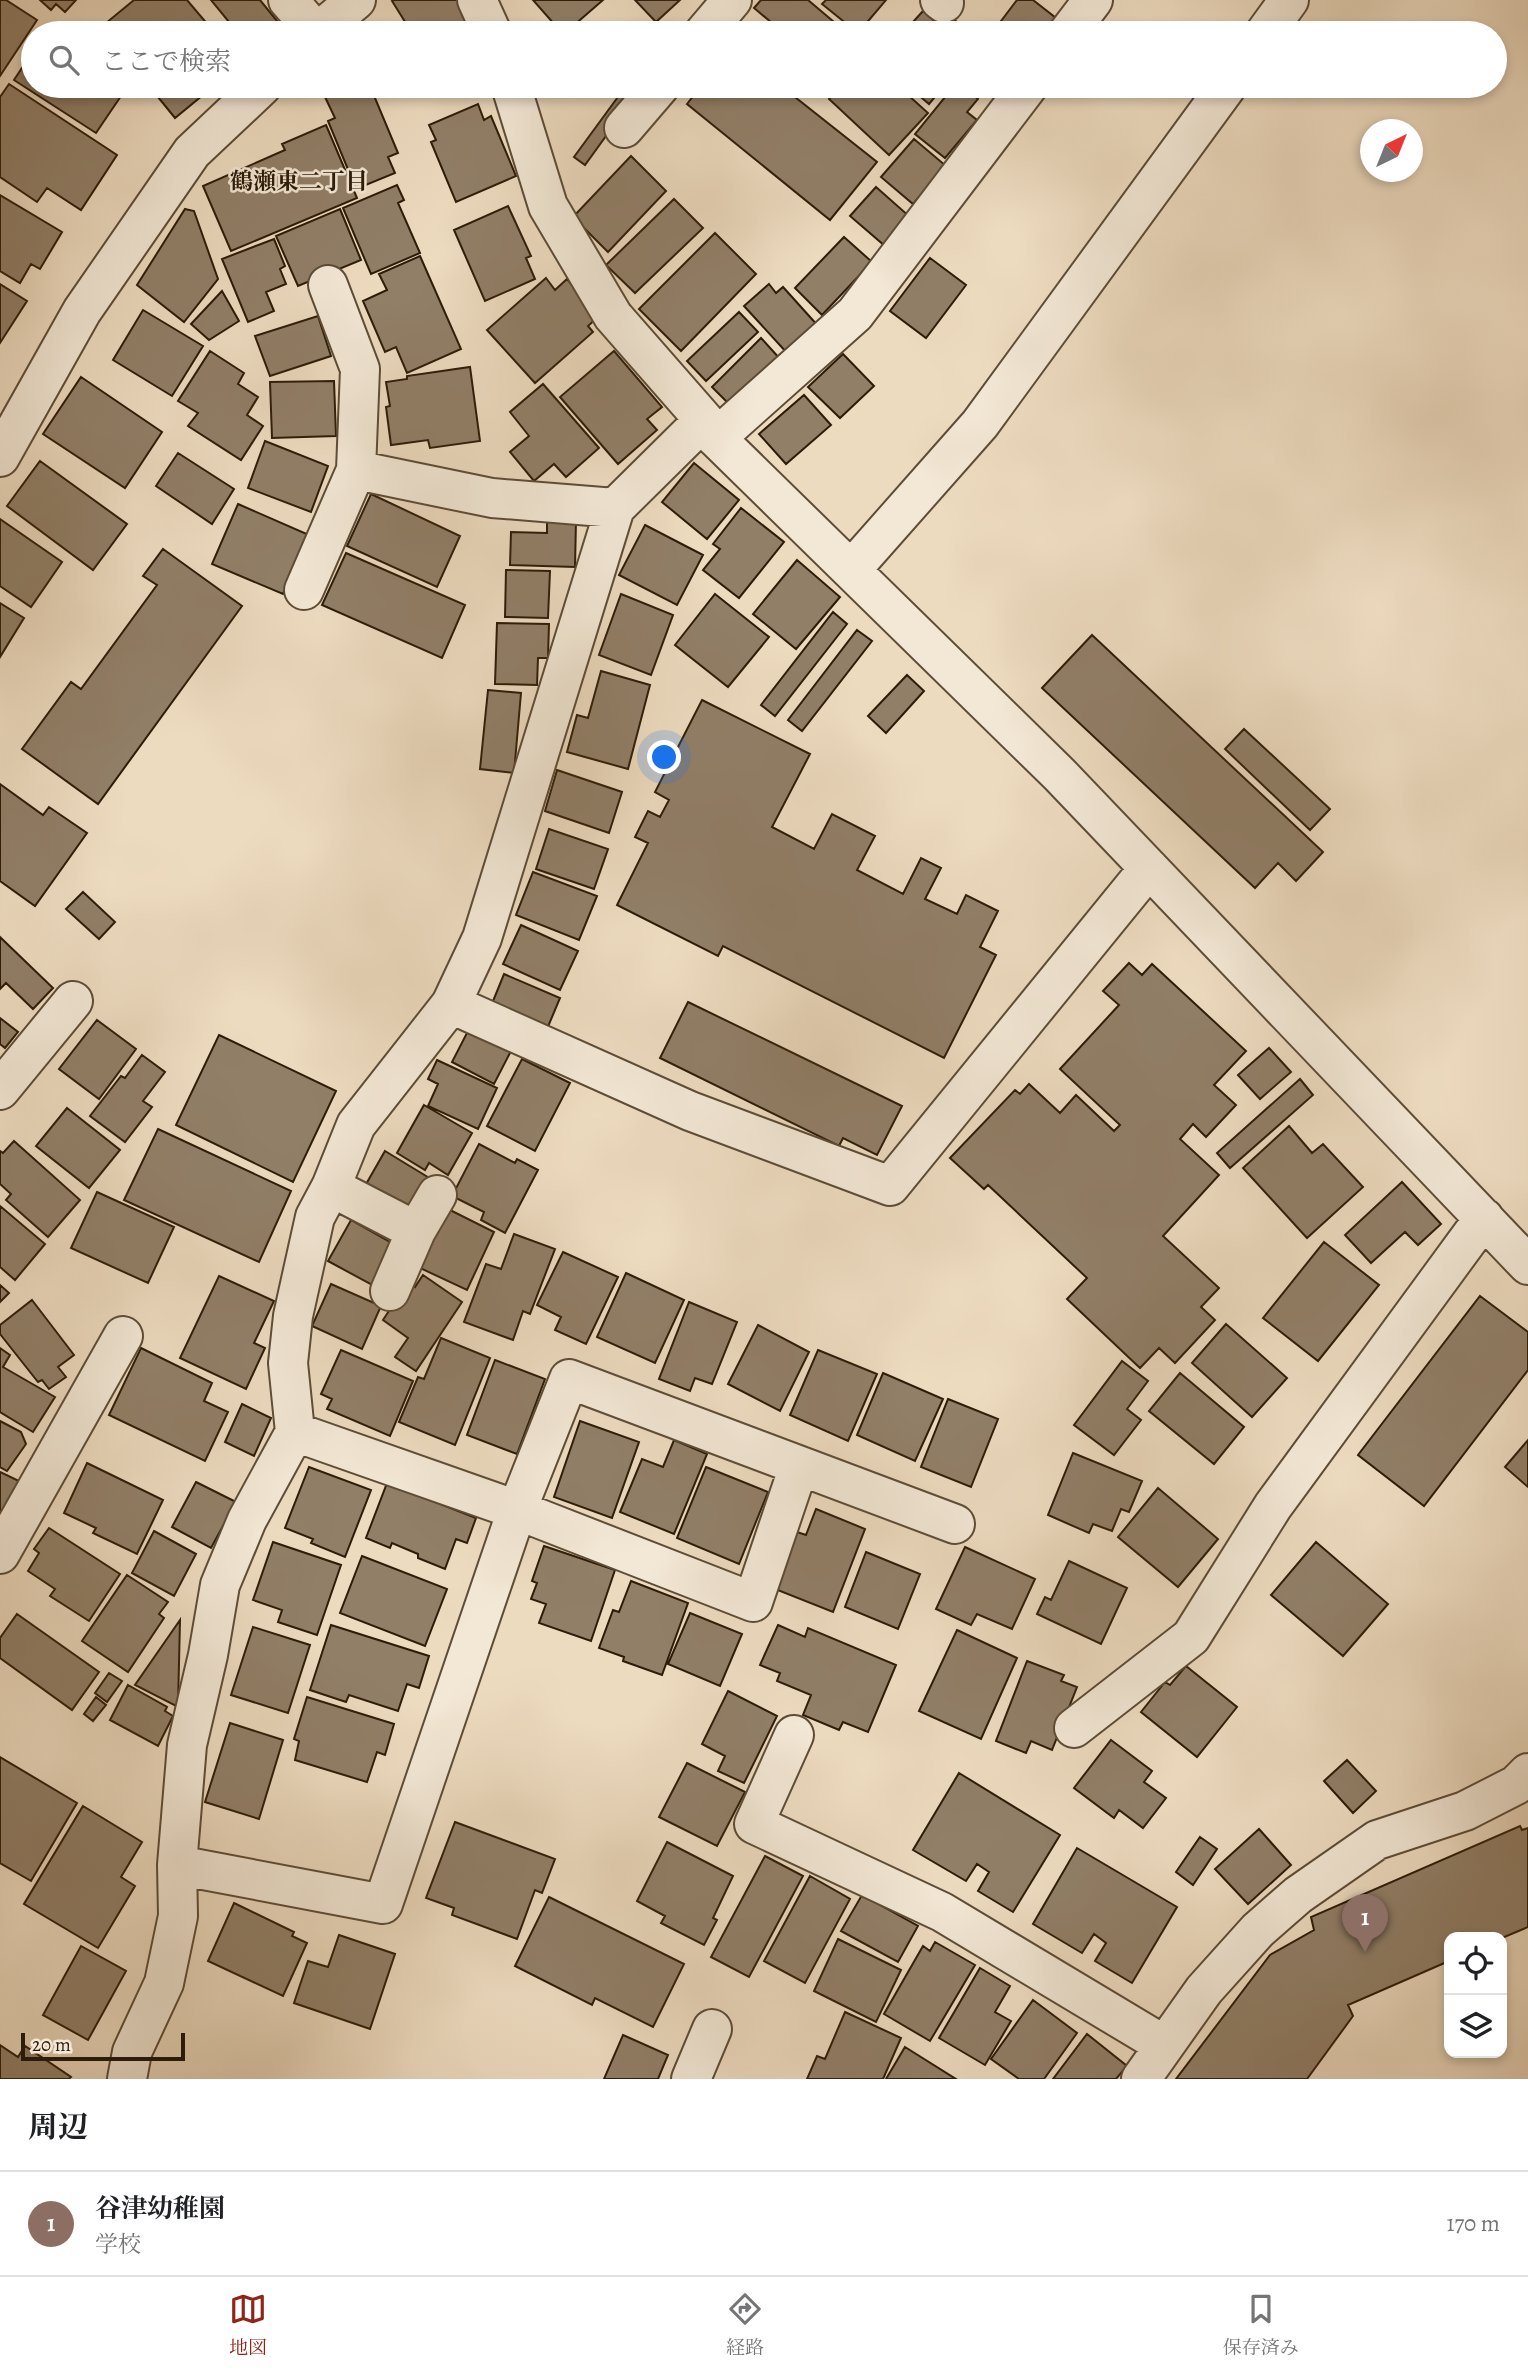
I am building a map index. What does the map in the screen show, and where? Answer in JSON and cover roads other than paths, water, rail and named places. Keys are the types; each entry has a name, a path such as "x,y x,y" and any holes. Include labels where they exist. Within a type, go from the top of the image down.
{"street":[{"path":"288,0 306,21"},
{"path":"331,21 356,0"},
{"path":"477,0 487,21"},
{"path":"714,21 732,0"},
{"path":"1077,21 1093,0"},
{"path":"1274,21 1289,0"},
{"path":"4,443 82,311 191,152 249,98"},
{"path":"515,98 548,206 613,316 710,429 1059,774 1528,1265"},
{"path":"624,128 650,98"},
{"path":"127,2079 132,2052 164,1983 178,1916 177,1866 187,1745 208,1655 220,1585 247,1520 295,1433 288,1363 293,1316 315,1217 331,1187 356,1125 451,1004 482,937 615,508 855,314 1019,98"},
{"path":"851,570 981,424 1218,98"},
{"path":"304,590 356,470 360,369 328,285"},
{"path":"356,470 492,498 615,508"},
{"path":"451,1004 690,1111 890,1186 1149,868"},
{"path":"0,1090 73,1002"},
{"path":"331,1187 416,1231"},
{"path":"390,1291 416,1231 437,1195"},
{"path":"1074,1728 1191,1636 1273,1506 1484,1218"},
{"path":"0,1554 123,1336"},
{"path":"177,1866 383,1904 517,1510 569,1379 955,1524"},
{"path":"295,1433 517,1510 753,1602 799,1466"},
{"path":"794,1735 747,1838 942,1912 1164,2045"},
{"path":"1141,2079 1204,1990 1258,1930 1298,1895 1377,1840 1465,1811 1516,1785 1528,1773"},
{"path":"691,2079 712,2029"}],"place":[{"name":"谷津幼稚園","path":"1365,1952"}],"district":[{"name":"鶴瀬東二丁目","path":"299,181"}]}
